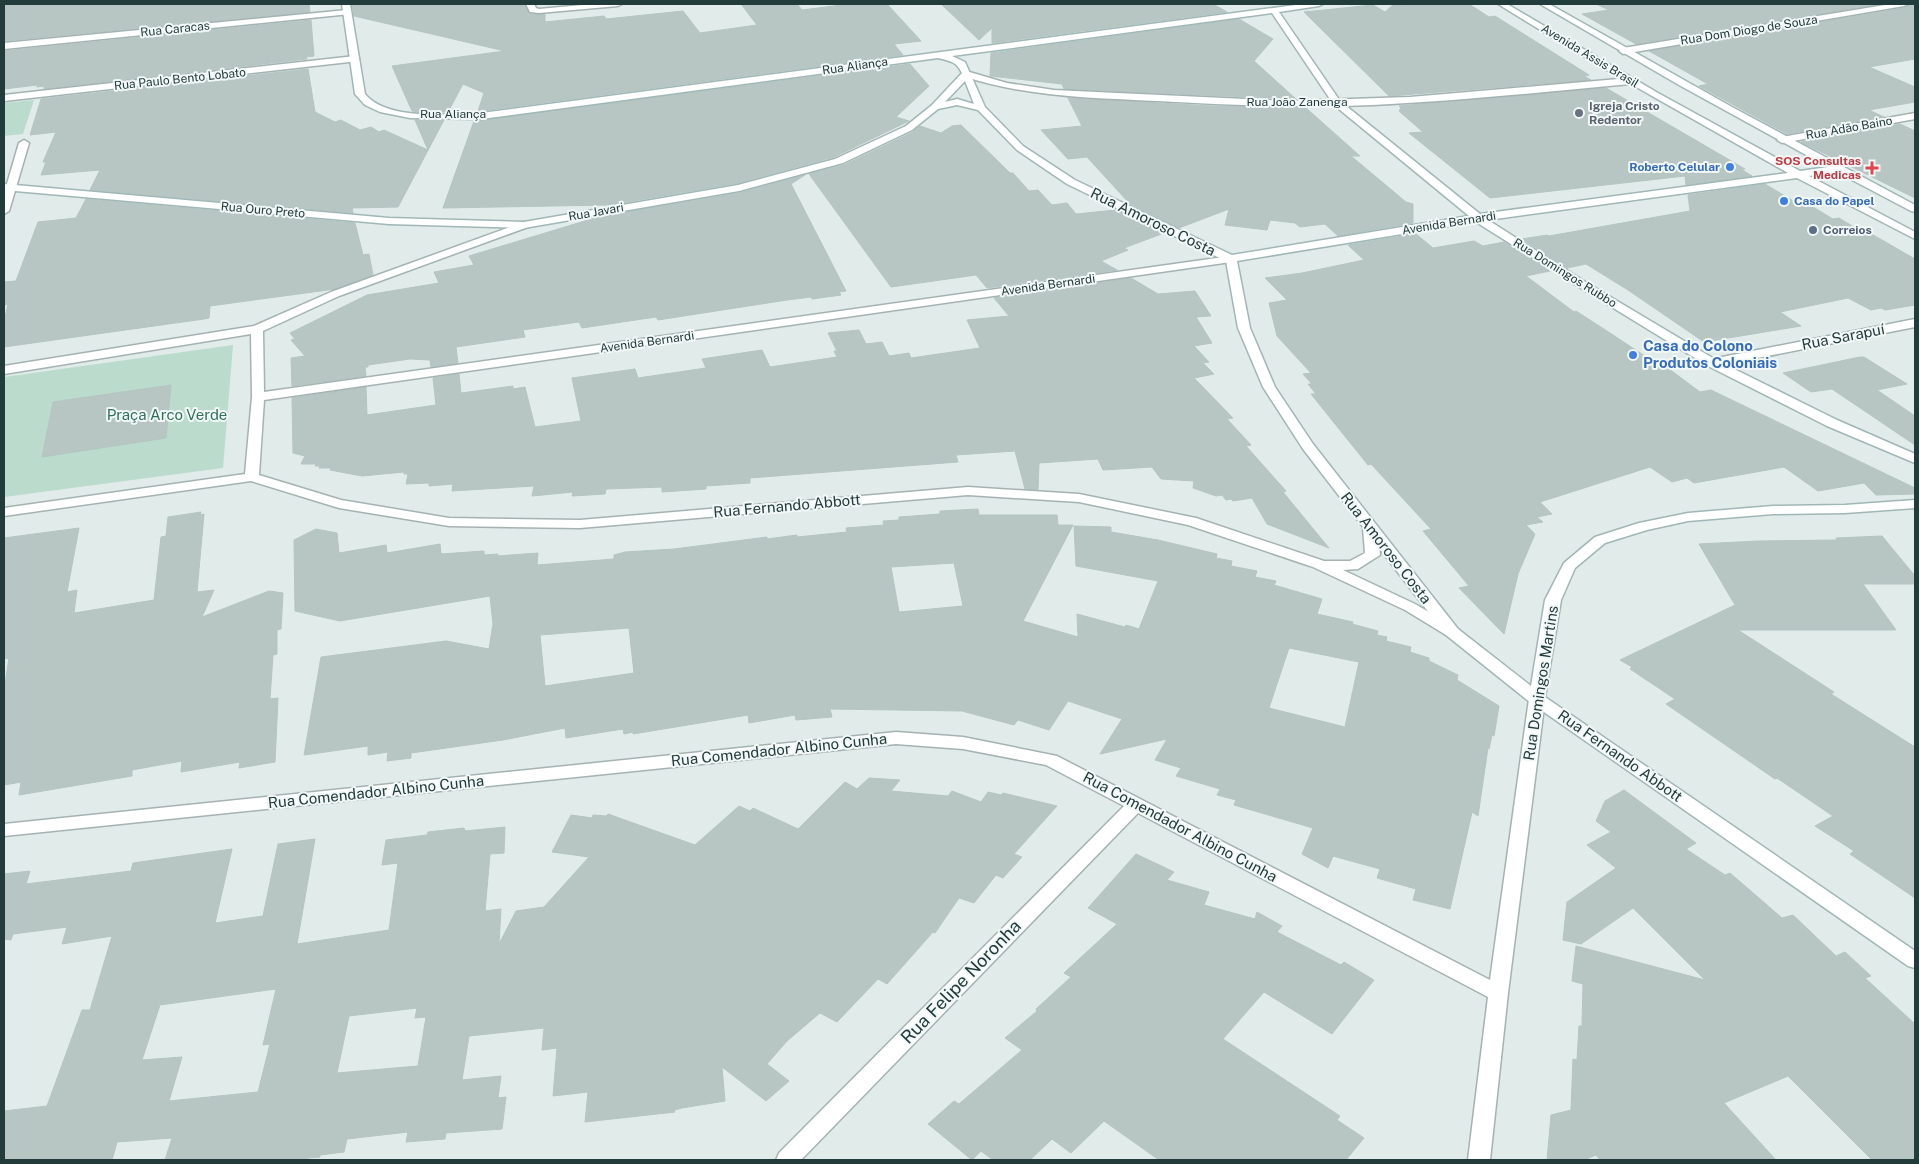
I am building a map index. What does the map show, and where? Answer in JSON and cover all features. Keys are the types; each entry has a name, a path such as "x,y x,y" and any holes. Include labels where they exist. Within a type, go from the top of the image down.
{"street":[{"path":"533,7 618,4"},
{"name":"Rua Aliança","path":"346,8 360,94 369,104 389,111 428,117 481,116 1319,4"},
{"name":"Avenida Assis Brasil","path":"1502,4 1630,81 1799,175 1915,236"},
{"name":"Avenida Assis Brasil","path":"1544,4 1623,51 1782,140 1915,209"},
{"name":"Rua Dom Diogo de Souza","path":"1623,51 1904,4"},
{"path":"1909,4 1915,6"},
{"name":"Rua Caracas","path":"4,46 346,8"},
{"name":"Rua Domingos Rubbo","path":"1274,10 1337,103 1478,218 1583,285 1712,363 1832,423 1915,459"},
{"path":"964,69 967,56 980,50"},
{"path":"935,56 955,59 964,69"},
{"name":"Rua Paulo Bento Lobato","path":"4,98 355,59"},
{"name":"Rua João Zanenga","path":"964,69 996,84 1114,96 1235,102 1337,103 1486,94 1630,81"},
{"name":"Rua Javari","path":"257,329 335,294 524,225 739,188 839,161 909,128 935,107 964,69"},
{"name":"Rua Amoroso Costa","path":"964,69 982,108 1020,148 1071,182 1231,259 1244,328 1268,387 1308,446 1452,632"},
{"name":"Rua Javari","path":"935,107 957,102 982,108"},
{"name":"Rua Adão Baino","path":"1782,140 1915,116"},
{"path":"4,211 8,186 24,143"},
{"name":"Avenida Bernardi","path":"258,397 1231,259 1478,218 1838,169"},
{"name":"Rua Ouro Preto","path":"8,186 389,221 524,225"},
{"name":"Rua Sarapuí","path":"1712,363 1915,323"},
{"path":"4,370 257,329 258,397 252,477 4,512"},
{"name":"Rua Fernando Abbott","path":"252,477 339,504 449,522 580,524 968,491 1079,498 1191,521 1318,564 1410,607 1452,632 1537,699 1915,961"},
{"name":"Rua Domingos Martins","path":"1479,1160 1498,993 1537,699 1553,600 1569,566 1600,540 1644,526 1688,517 1773,510 1845,509 1915,504"},
{"name":"Rua Fernando Abbott","path":"1318,564 1353,566 1373,555 1370,528"},
{"name":"Rua Comendador Albino Cunha","path":"4,830 896,738 964,742 1051,760 1498,993"},
{"name":"Rua Felipe Noronha","path":"787,1160 1136,804"}],"green space":[{"path":"34,100 23,134 4,136 4,103"},
{"name":"Praça Arco Verde","path":"233,345 223,468 4,497 4,377"}],"building":[{"path":"4,4 309,4 310,12 4,41"},
{"path":"352,4 524,4 530,14 545,14 545,22 604,16 606,19 683,11 700,33 757,25 741,4 797,4 802,10 850,4 887,4 921,41 894,44 903,55 481,111 478,111 484,93 463,84 448,112 419,112 412,111 392,66 505,51 354,16"},
{"path":"941,4 1213,4 1227,12 992,43 992,28 979,40"},
{"path":"1394,4 1405,6 1408,4 1469,4 1489,17 1495,16 1589,75 1584,76 1591,80 1389,96 1304,12 1373,5 1385,12"},
{"path":"1596,4 1881,4 1636,44 1582,14 1609,10"},
{"path":"1913,4 1915,16 1915,59 1869,67 1915,87 1915,102 1869,110 1884,117 1787,134 1699,86 1708,84 1649,51 1904,8"},
{"path":"1239,19 1273,39 1254,61 1296,99 1064,89 1062,84 990,76 991,53"},
{"path":"311,20 314,56 306,57 307,59 44,89 44,86 37,87 37,85 4,89 4,51"},
{"path":"910,64 929,86 896,117 909,121 834,157 738,183 609,205 443,208 474,121"},
{"path":"308,69 315,112 335,122 341,120 360,130 371,127 379,132 384,130 428,150 415,120 444,120 398,207 352,208 353,213 90,190 100,170 41,175 46,162 43,162 56,132 30,135 41,99"},
{"path":"1606,88 1745,169 1741,169 1752,176 1686,185 1685,176 1490,198 1409,133 1423,132 1399,111 1401,108 1399,106"},
{"path":"1068,98 1211,106 1306,108 1360,156 1351,156 1406,202 1413,204 1413,223 1338,236 1325,224 1300,227 1295,223 1270,220 1267,230 1225,225 1229,209 1179,228 1130,204 1087,157 1068,159 1041,130 1082,126"},
{"path":"1900,124 1915,131 1915,198 1801,142"},
{"path":"961,125 1010,173 1013,173 1029,191 1038,190 1052,205 1067,203 1076,214 1116,210 1164,233 1124,248 1128,250 1101,261 1117,270 987,288 976,275 891,287 809,174 844,165 913,132 920,126 941,133 952,126"},
{"path":"805,175 791,184 846,291 839,292 841,295 787,300 658,320 656,317 582,328 579,322 523,330 525,337 456,347 458,363 431,367 430,360 410,359 368,365 368,367 365,367 366,376 292,386 291,358 305,356 291,340 295,339 290,333 367,295 439,283 434,272 474,265 469,256 598,217 739,193"},
{"path":"1765,184 1800,205 1808,204 1833,219 1839,218 1864,233 1868,232 1915,259 1915,305 1885,310 1881,308 1871,310 1848,298 1780,312 1801,326 1704,342 1586,264 1567,268 1522,239 1690,211 1688,195"},
{"path":"86,199 355,223 363,255 369,254 373,275 335,289 210,306 209,318 204,319 4,347 4,322 8,304 4,305 4,282 16,281 38,222 76,218"},
{"path":"1416,234 1433,248 1474,241 1483,246 1504,242 1550,271 1526,276 1574,312 1576,311 1660,366 1665,366 1700,392 1711,390 1915,488 1915,494 1876,495 1864,483 1818,491 1784,467 1694,483 1687,478 1672,482 1650,467 1540,502 1552,514 1537,517 1543,522 1526,525 1535,534 1518,574 1504,634 1459,588 1469,586 1423,531 1431,529 1371,464 1368,465 1311,394 1316,394 1308,384 1312,384 1303,374 1311,373 1277,336 1269,303 1287,300 1265,278 1302,273 1364,260 1348,245"},
{"path":"1131,278 1158,294 1195,291 1211,316 1196,317 1212,343 1194,346 1209,362 1203,363 1214,374 1194,378 1233,418 1227,419 1251,445 1246,446 1286,491 1283,492 1329,548 1267,524 1252,498 1233,501 1231,499 1226,500 1222,495 1216,496 1193,488 1194,481 1161,479 1152,467 1103,470 1098,459 1039,463 1038,490 1025,489 1015,451 956,455 958,462 750,478 750,483 706,486 706,489 662,492 662,487 606,489 605,494 572,496 573,492 532,496 534,486 452,491 453,484 429,486 429,483 406,484 408,474 404,474 404,472 362,476 330,470 331,468 319,468 320,466 315,466 316,464 301,464 305,456 293,453 292,398 366,387 367,415 436,405 433,378 459,374 461,393 513,386 513,389 525,387 535,427 581,421 572,378 635,369 638,378 706,368 702,359 762,350 770,367 837,357 834,351 837,351 828,333 859,330 866,344 882,342 889,356 909,353 911,358 980,348 967,320 1009,316 994,298"},
{"path":"1864,357 1907,384 1877,390 1915,416 1915,445 1832,389 1811,392 1783,373"},
{"path":"171,385 166,438 42,457 53,402"},
{"path":"978,509 979,515 1057,515 1058,525 1073,525 1023,621 1078,637 1077,614 1139,629 1158,581 1076,566 1074,526 1111,527 1111,532 1158,540 1217,554 1216,558 1232,561 1231,566 1257,571 1255,577 1276,581 1274,585 1322,599 1317,614 1353,622 1352,624 1378,631 1377,635 1387,637 1386,641 1411,647 1410,652 1429,658 1429,661 1458,675 1457,680 1499,706 1494,736 1492,735 1488,748 1478,816 1472,812 1450,909 1413,900 1416,889 1377,878 1380,869 1333,856 1328,868 1302,854 1313,828 1234,805 1236,800 1217,795 1220,789 1176,776 1181,768 1155,760 1167,739 1100,754 1122,719 1068,701 1049,730 1018,720 1014,725 962,711 830,709 832,717 796,720 795,715 749,723 748,715 633,734 633,732 624,734 623,729 566,738 565,728 503,740 411,753 411,758 387,761 388,752 368,755 368,746 304,755 321,657 446,641 489,649 493,624 490,596 340,621 295,611 294,540 316,529 337,533 339,553 386,545 387,553 440,544 441,554 484,551 484,555 498,554 497,556 538,553 537,565 614,559 614,555 625,552 674,549 767,537 767,539 847,532 846,528 884,525 883,521 899,520 899,517 940,514 940,511","holes":["954,563 963,606 899,612 891,567","629,628 634,673 545,686 540,635","1289,648 1359,662 1345,727 1269,708"]},
{"path":"201,512 200,515 204,514 197,592 214,590 202,617 269,591 283,593 281,629 277,630 277,654 273,655 270,699 278,698 275,762 239,768 240,762 181,772 182,761 132,770 132,776 19,795 21,782 4,785 4,690 9,658 4,659 4,538 79,528 67,592 77,590 74,613 154,600 161,537 166,536 168,517"},
{"path":"1882,536 1915,576 1915,584 1863,584 1896,630 1738,630 1834,692 1831,694 1915,747 1915,898 1850,854 1854,851 1815,826 1833,816 1777,778 1775,779 1666,704 1675,699 1630,669 1632,667 1620,660 1735,605 1699,544 1837,540 1836,538"},
{"path":"869,778 900,780 891,791 948,796 952,791 981,802 988,792 1001,795 1003,793 1057,806 1014,854 1022,857 1003,878 996,875 974,903 959,898 935,933 933,932 887,984 878,979 837,1022 820,1013 787,1041 767,1064 789,1081 766,1101 722,1067 725,1101 682,1108 674,1110 675,1112 585,1122 588,1092 553,1096 557,1048 542,1050 544,1028 469,1036 462,1080 501,1076 498,1098 506,1097 502,1129 446,1133 445,1139 406,1142 408,1132 347,1139 344,1152 320,1155 320,1157 308,1158 308,1160 165,1160 172,1138 117,1142 112,1160 4,1160 4,1111 47,1106 82,1010 90,1010 112,936 62,944 67,927 13,934 11,940 4,939 4,874 30,871 26,884 131,871 133,863 232,849 215,923 263,916 278,844 315,839 297,944 389,930 398,863 382,865 386,840 427,835 428,832 464,828 465,831 505,827 504,853 490,854 485,911 501,909 499,944 516,911 544,907 589,857 552,852 571,815 592,818 593,815 606,816 608,814 695,845 739,806 750,811 753,808 798,829 845,782 857,789","holes":["276,989 263,1045 270,1044 258,1092 169,1101 182,1057 142,1060 160,1005","417,1008 415,1018 426,1017 418,1066 337,1073 349,1016"]},
{"path":"1624,790 1696,843 1686,849 1725,875 1730,873 1782,918 1793,915 1836,956 1845,952 1871,976 1865,978 1915,1024 1915,1160 1872,1160 1788,1076 1724,1103 1776,1160 1600,1160 1596,1155 1584,1160 1547,1160 1551,1115 1571,1110 1573,1059 1577,1060 1579,1026 1582,1026 1583,984 1572,981 1576,946 1705,980 1633,908 1581,944 1563,940 1567,902 1616,868 1587,845 1611,832 1596,821 1605,801"},
{"path":"1136,854 1174,872 1167,880 1209,892 1204,905 1255,919 1257,912 1282,926 1277,932 1341,965 1344,962 1374,980 1332,1034 1264,992 1223,1039 1340,1116 1337,1120 1364,1138 1346,1160 1159,1160 1104,1121 1071,1153 1052,1139 1030,1160 993,1160 981,1151 972,1160 928,1124 954,1101 959,1104 1022,1050 1005,1038 1037,1011 1036,1009 1071,977 1064,973 1117,924 1088,908"}],"place":[{"name":"Igreja Cristo Redentor","path":"1579,113"},
{"name":"Roberto Celular","path":"1730,167"},
{"name":"SOS Consultas Medicas","path":"1872,168"},
{"name":"Casa do Papel","path":"1784,201"},
{"name":"Correios","path":"1813,230"},
{"name":"Casa do Colono Produtos Coloniais","path":"1633,355"}]}
